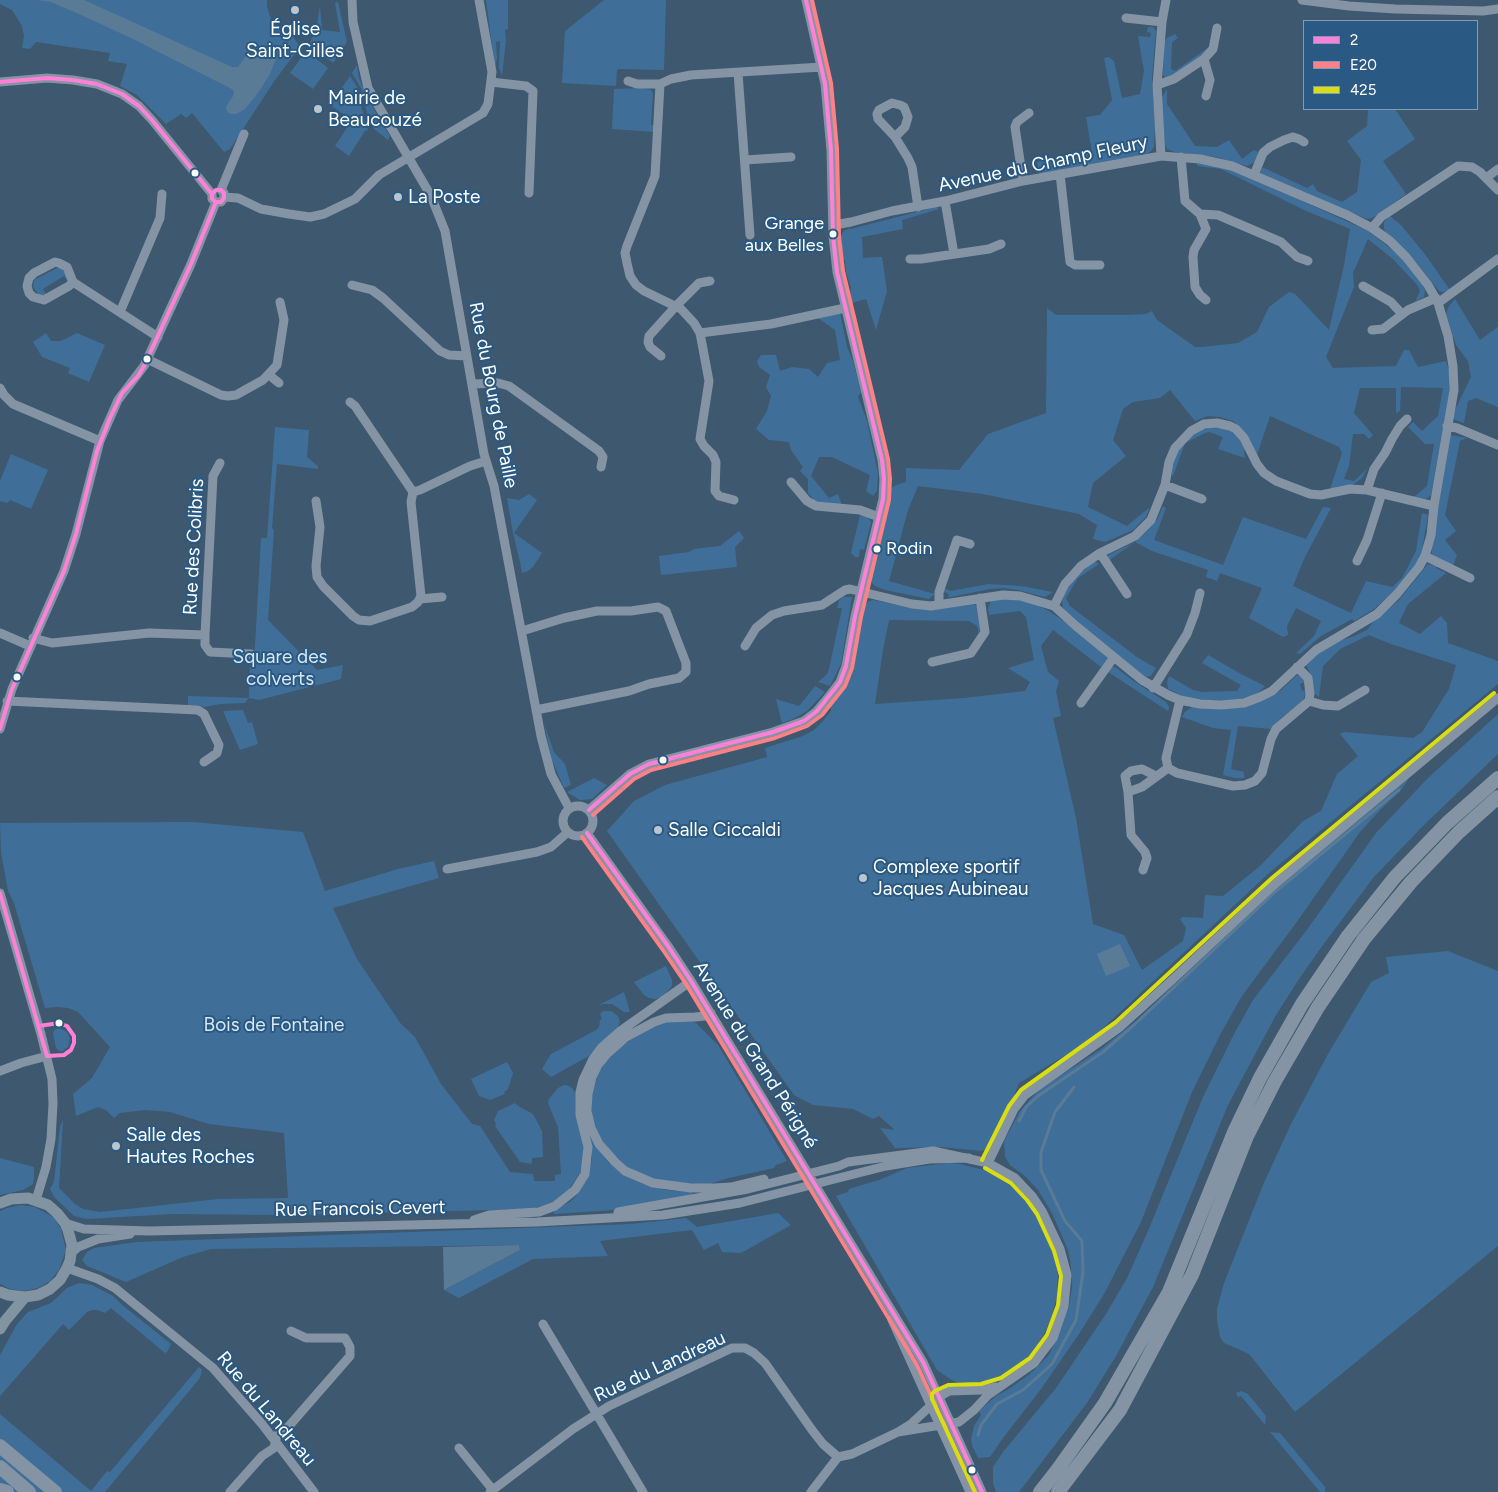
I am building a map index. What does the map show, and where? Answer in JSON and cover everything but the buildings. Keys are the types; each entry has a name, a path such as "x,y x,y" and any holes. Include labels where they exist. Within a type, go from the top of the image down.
{"highway":[{"path":"1040,1492 1105,1403 1169,1292 1235,1130 1260,1078 1302,1004 1348,936 1395,877 1446,822 1498,778"},
{"path":"1058,1492 1120,1410 1192,1275 1247,1136 1275,1080 1318,1007 1364,938 1411,882 1498,796"},
{"path":"0,1446 55,1492"},
{"path":"0,1467 29,1492"},
{"path":"0,1490 7,1492"}],"main road":[{"path":"0,1203 19,1198 36,1200 53,1208 65,1223 71,1237 72,1253 67,1268 60,1280 50,1289 38,1295 25,1297 0,1292"},
{"path":"0,1329 25,1297"}],"street":[{"name":"Rue du Bourg de Paille","path":"352,0 353,22 368,88 431,196 442,222 486,461 494,486 543,744 551,774 569,808"},
{"path":"0,82 47,78 73,80 96,84 122,94 148,115 218,196 238,198 261,209 317,216 331,212 355,199 379,175 483,113 488,104 492,72 479,0"},
{"path":"589,810 630,774 649,764 796,725 811,716 827,699 843,674 848,659 885,488 883,470 837,272 831,150 822,67 806,0"},
{"path":"1162,156 1157,85 1162,22 1166,0"},
{"path":"1302,0 1395,9 1483,11 1495,6"},
{"path":"1126,18 1162,22"},
{"path":"1157,85 1174,79 1204,59 1213,49 1217,28"},
{"path":"1204,59 1210,80 1206,96"},
{"path":"628,80 637,84 660,84 671,79 691,76 822,67"},
{"path":"738,73 750,235"},
{"path":"491,82 526,86 534,91 529,193"},
{"path":"660,84 655,176 627,246 626,256 630,276 636,285 644,291 676,306 689,317 700,334 710,381 700,439 713,455 716,462 714,492 721,498 734,500"},
{"path":"1023,181 1015,127 1017,122 1029,113"},
{"path":"0,729 7,701 64,571 76,534 100,441 118,400 140,374 158,337 191,264 244,134"},
{"path":"895,137 912,167 918,207"},
{"path":"1254,175 1264,153 1270,147 1293,137 1299,138 1304,142"},
{"name":"Avenue du Champ Fleury","path":"745,646 756,628 772,615 784,611 822,605 844,590 850,589 912,604 939,605 980,598 1020,596 1054,606 1153,688 1180,700 1200,704 1221,705 1249,702 1272,691 1323,645 1377,614 1397,594 1419,567 1425,556 1431,535 1434,506 1454,390 1453,366 1445,320 1437,300 1418,271 1390,241 1372,228 1223,163 1162,156 1023,181 945,201 834,224"},
{"path":"745,160 791,157"},
{"path":"1181,157 1185,201 1200,214 1206,229 1194,250 1193,258 1195,287 1200,296 1206,300"},
{"path":"1372,228 1381,217 1455,167 1463,165 1472,167 1498,190"},
{"path":"1486,178 1498,169"},
{"path":"1060,174 1070,262 1075,265 1100,265"},
{"path":"120,312 160,218 162,194"},
{"path":"945,201 954,254"},
{"path":"1200,214 1218,215 1281,242 1297,257 1308,261"},
{"path":"910,258 921,259 989,249 1001,244"},
{"path":"1372,330 1383,329 1402,314 1437,300 1498,259"},
{"path":"73,282 44,300 33,297 29,293 27,286 31,275 55,262 59,263 67,267 73,282 158,337"},
{"path":"661,356 650,347 648,339 676,306 699,283 710,281"},
{"path":"352,285 365,288 377,294 440,351 449,355 467,356"},
{"path":"1363,286 1391,302 1402,314"},
{"path":"147,359 224,396 236,395 268,375 278,363 284,320 280,302"},
{"path":"700,334 770,324 845,308"},
{"path":"268,375 279,383"},
{"path":"473,384 498,383 509,386 599,451 603,457 601,467"},
{"path":"1,394 13,404 27,411 100,441"},
{"path":"316,501 320,527 316,566 322,586 352,616 359,620 370,621 412,607 420,599 422,589 411,502 413,492 355,406 350,402"},
{"path":"1367,490 1374,470 1392,438 1407,419"},
{"path":"1054,606 1065,584 1072,575 1100,552 1126,541 1143,530 1152,520 1165,485 1169,462 1179,442 1197,427 1204,424 1217,423 1230,426 1240,433 1261,469 1276,481 1315,495 1350,490 1367,490 1434,506"},
{"path":"1447,426 1457,428 1498,445"},
{"path":"413,492 470,466 486,461"},
{"name":"Rue des Colibris","path":"220,462 213,476 205,645 210,652 251,654"},
{"path":"791,482 807,501 816,506 860,510 879,517"},
{"path":"1165,485 1202,499"},
{"path":"1357,561 1382,493"},
{"path":"939,605 939,592 957,540 970,544"},
{"path":"1100,552 1127,594"},
{"path":"1425,556 1470,578"},
{"path":"1153,688 1188,634 1200,593"},
{"path":"420,599 442,597"},
{"path":"932,662 971,653 985,632 980,598"},
{"path":"522,631 564,618 592,612 631,611 658,607 666,611 686,663 686,672 679,678 649,684 624,692 536,710"},
{"name":"Rue des Colibris","path":"0,634 32,642 52,643 149,633 205,635"},
{"path":"1081,703 1114,657"},
{"path":"1180,700 1166,758 1168,768 1174,772 1233,786 1250,784 1262,774 1271,739 1276,729 1308,701 1310,694 1308,678 1298,667"},
{"path":"1308,701 1338,706 1364,690"},
{"path":"988,1163 1014,1109 1025,1095 1120,1027 1171,982 1276,883 1498,698"},
{"path":"7,701 198,710 204,714 219,745 217,753 204,762"},
{"path":"1143,870 1147,858 1131,835 1125,776 1131,771 1142,768 1156,776"},
{"path":"1128,792 1142,787 1168,768"},
{"path":"581,806 589,810 593,822 587,833 578,836 568,832 563,820 569,808 581,806"},
{"path":"447,870 538,852 551,847 568,832"},
{"name":"Avenue du Grand Périgné","path":"587,833 691,981 923,1362 982,1492"},
{"path":"0,893 47,1056 53,1091 52,1127 46,1167 36,1200"},
{"path":"460,1223 490,1215 540,1212 555,1206 575,1190 585,1174 588,1147 580,1115 580,1092 593,1058 618,1032 691,981"},
{"path":"711,1013 700,1017 666,1018 654,1022 626,1037 614,1048 598,1065 592,1077 587,1111 591,1128 599,1144 615,1162 625,1171 653,1184 714,1188 731,1187 784,1177"},
{"path":"0,1071 47,1056"},
{"name":"Rue Francois Cevert","path":"571,1220 690,1201 748,1189 784,1177 848,1162 933,1151 988,1163 1015,1178 1032,1196 1042,1212 1060,1249 1067,1275 1064,1306 1053,1338 1034,1363 988,1395 959,1422 951,1423"},
{"name":"Rue Francois Cevert","path":"65,1223 84,1228 149,1231 571,1220 663,1215 740,1202 886,1166 929,1159 969,1158"},
{"name":"Rue Francois Cevert","path":"72,1253 78,1247 98,1239 149,1231"},
{"name":"Rue du Landreau","path":"67,1268 98,1279 115,1288 200,1356 213,1368 276,1441 314,1492"},
{"name":"Avenue du Grand Périgné","path":"885,1301 897,1334 970,1492"},
{"path":"544,1324 643,1492"},
{"path":"230,1492 262,1456 274,1448 277,1435 289,1426 350,1356 350,1347 345,1338 306,1338 291,1331"},
{"name":"Rue du Landreau","path":"459,1448 491,1491 569,1431 620,1399 732,1348 745,1348 754,1352 765,1363 822,1444 838,1457"},
{"name":"Rue Francois Cevert","path":"938,1396 949,1391 982,1390 1004,1384"},
{"path":"811,1492 838,1457 852,1454 898,1432 911,1424 938,1396"},
{"path":"898,1432 951,1423"}],"green space":[{"path":"0,0 267,0 267,7 272,22 291,34 300,47 275,80 230,149 224,152 192,113 186,118 181,114 166,124 137,95 120,86 127,64 108,61 110,53 36,42 30,49 22,48 24,36 22,26 12,10 0,4"},
{"path":"486,0 508,0 508,29 505,30 506,40 502,76 499,68 500,41 496,42 497,58 495,68"},
{"path":"604,0 666,0 664,70 618,69 616,86 562,83 565,31"},
{"path":"338,2 347,42 333,63 309,45 316,30 320,6 322,30 340,32 335,3"},
{"path":"1148,27 1153,27 1156,31 1152,78 1155,127 1154,147 1146,154 1039,174 1037,162 1092,152 1086,117 1100,115 1112,100 1104,58 1109,57 1114,61 1122,98 1140,94 1144,71 1138,36 1150,37 1151,33 1147,32"},
{"path":"1175,34 1178,38 1172,42 1171,69 1175,71 1209,47 1208,51 1185,70 1166,78 1163,75 1164,42"},
{"path":"306,51 328,68 313,89 290,73"},
{"path":"357,65 359,78 368,99 390,136 388,140 374,129 369,122 362,90 352,73"},
{"path":"350,76 360,92 361,106 368,130 365,131 349,156 335,146 352,120 330,105"},
{"path":"644,88 651,90 653,93 651,125 654,125 654,132 612,129 614,89"},
{"path":"1167,89 1167,104 1195,146 1217,147 1229,140 1242,159 1254,150 1257,151 1258,156 1255,162 1247,166 1216,157 1175,152 1167,149 1161,99"},
{"path":"1368,110 1396,110 1415,139 1383,161 1406,194 1372,218 1362,217 1260,173 1262,168 1264,168 1307,188 1313,184 1317,191 1342,202 1357,192 1361,160 1347,141 1367,126"},
{"path":"1197,163 1210,163 1236,171 1368,231 1399,255 1423,286 1425,290 1424,297 1415,302 1420,291 1418,286 1394,260 1368,239 1353,273 1354,287 1326,357 1333,368 1396,366 1404,350 1409,350 1418,367 1446,361 1449,370 1449,394 1431,495 1426,499 1414,497 1427,486 1434,444 1425,444 1408,427 1413,422 1422,431 1438,416 1443,388 1401,387 1400,411 1396,413 1396,388 1360,388 1354,413 1373,435 1369,439 1364,434 1353,434 1349,466 1344,479 1354,481 1367,469 1362,478 1351,486 1330,489 1342,453 1339,447 1270,416 1257,455 1241,428 1233,421 1207,416 1195,421 1170,390 1160,398 1133,402 1123,409 1113,440 1126,456 1093,483 1088,507 1127,526 1150,507 1146,517 1133,530 1105,542 1093,539 1097,525 1079,514 983,494 918,486 908,510 889,581 935,594 929,599 885,590 875,586 871,579 881,545 877,541 890,489 906,482 906,468 959,470 988,434 1046,413 1047,308 1056,315 1127,315 1146,314 1152,311 1157,320 1195,347 1202,347 1238,343 1257,332 1269,307 1289,292 1295,294 1329,330 1350,229 1304,210 1221,169 1197,166"},
{"path":"936,207 939,209 902,220 903,229 862,237 863,258 882,257 887,291 876,330 866,299 852,303 851,287 846,272 845,260 842,258 841,236 844,231 850,228"},
{"path":"1390,216 1401,225 1424,253 1450,290 1439,291 1415,261 1386,233 1384,222"},
{"path":"59,267 65,270 68,282 64,276 43,289 47,296 39,295 33,287 34,280"},
{"path":"1455,299 1480,340 1498,327 1498,407 1476,398 1468,401 1464,423 1453,419 1453,414 1471,377 1468,361 1456,345 1446,314 1449,306"},
{"path":"840,312 847,347 853,361 861,392 858,397 867,421 878,473 877,491 873,496 866,491 870,475 832,457 819,457 811,476 829,498 838,494 841,502 841,504 822,506 808,493 808,479 800,471 803,467 791,450 789,442 769,440 756,429 767,411 771,396 766,387 770,375 759,367 757,361 761,355 776,355 780,371 792,367 809,369 818,377 827,363 840,360 835,330 818,318"},
{"path":"46,333 51,341 61,341 77,333 105,345 89,382 68,373 70,368 42,357 33,342"},
{"path":"1220,426 1234,433 1240,440 1245,449 1245,458 1218,449 1223,437 1209,432 1185,443 1172,476 1171,466 1181,445 1187,438 1203,429"},
{"name":"Square des colverts","path":"275,427 309,430 307,457 318,466 318,469 277,464 268,620 317,670 343,665 341,679 259,700 249,698 250,663 253,662 255,646 261,538 267,538"},
{"path":"1450,435 1467,438 1460,441 1445,515 1456,531 1445,540 1457,555 1453,566 1433,556 1431,549"},
{"path":"11,454 48,470 31,509 10,500 7,503 0,501 0,481"},
{"path":"529,494 537,500 514,533 542,553 533,567 522,573 513,533 507,498 519,500"},
{"path":"1163,506 1166,508 1154,540 1223,565 1243,517 1306,539 1323,507 1331,508 1304,559 1293,586 1351,613 1366,581 1392,587 1402,578 1416,551 1422,513 1428,515 1421,556 1402,584 1374,609 1354,621 1352,619 1321,636 1300,654 1296,653 1314,636 1321,621 1296,608 1287,626 1288,635 1283,637 1249,618 1262,588 1220,573 1217,581 1206,577 1208,570 1152,551 1135,542 1157,520"},
{"path":"860,515 867,516 871,522 864,550 860,549 859,557 855,557 851,553"},
{"path":"739,531 744,538 735,547 737,567 661,575 659,556 720,546"},
{"path":"1135,542 1108,561 1108,555"},
{"path":"1093,562 1099,564 1078,578 1066,598 1070,606 1137,657 1156,668 1151,676 1145,677 1142,675 1071,617 1063,608 1062,601 1068,588 1076,577"},
{"name":"Complexe sportif Jacques Aubineau","path":"1428,564 1437,566 1436,568 1446,573 1408,604 1399,623 1420,634 1441,616 1447,623 1448,643 1498,661 1498,684 1269,873 1102,1029 1076,1049 1019,1083 987,1148 982,1151 941,1147 895,1148 880,1128 895,1130 879,1116 873,1119 853,1109 813,1105 794,1095 607,831 634,801 665,785 767,757 765,748 803,736 814,730 831,711 831,703 847,677 853,658 862,613 869,601 873,600 917,609 935,610 972,603 977,606 981,625 979,634 977,626 969,621 889,620 875,704 964,698 1025,691 1030,682 1008,668 1034,660 1026,617 1020,611 989,615 988,608 992,599 1030,602 1049,611 1071,626 1108,658 1101,667 1053,630 1041,646 1048,672 1059,681 1056,691 1061,716 1053,718 1076,818 1093,924 1124,935 1142,970 1183,941 1186,928 1180,919 1183,917 1203,918 1205,895 1223,896 1260,866 1303,821 1321,811 1337,774 1358,756 1340,734 1344,732 1413,738 1422,732 1449,689 1456,665 1369,635 1340,649 1323,666 1319,697 1314,693 1311,676 1306,664 1307,661 1331,643 1367,630 1373,622 1399,600"},
{"path":"988,584 1021,586 1053,592 1045,597 1003,588 951,597 948,597 949,595 946,592 943,593 943,588 951,591"},
{"path":"843,597 852,597 841,664 830,686 818,682 827,674 829,669 842,608 837,608 839,601"},
{"path":"1208,655 1265,686 1256,695 1232,701 1189,699 1168,689 1167,682 1169,676 1193,690 1202,692 1237,691 1241,685 1202,663"},
{"path":"1111,667 1115,667 1166,702 1169,707 1168,711 1108,672"},
{"path":"1297,675 1303,678 1305,682 1300,684 1302,691 1306,690 1303,701 1280,719 1272,729 1238,726 1231,769 1244,772 1244,778 1223,775 1231,730 1213,728 1182,717 1185,712 1192,707 1215,709 1250,705 1280,691"},
{"path":"815,686 825,692 807,711 782,723 776,699 799,706"},
{"path":"188,696 249,698 245,703 203,707 200,705 188,705"},
{"path":"243,710 248,723 252,722 258,744 240,750 223,711"},
{"path":"1498,714 1498,754 1424,825 1373,878 1323,945 1276,1015 1228,1105 1153,1287 1116,1356 1087,1403 1019,1492 996,1492 993,1483 993,1467 1003,1452 1056,1388 1106,1314 1127,1278 1203,1097 1253,1000 1306,931 1376,833 1427,779"},
{"path":"544,724 554,752 565,764 571,785 564,788 552,760"},
{"path":"594,778 607,785 592,799 580,800 567,792"},
{"path":"1409,778 1402,789 1360,832 1242,996 1221,1033 1192,1092 1141,1222 1104,1294 1041,1389 990,1457 978,1458 971,1439 974,1426 981,1415 979,1411 996,1396 1030,1374 1049,1355 1069,1306 1072,1288 1068,1250 1052,1213 1038,1190 1025,1176 1010,1165 1005,1157 1004,1141 1020,1111 1046,1085 1101,1049 1137,1020 1280,884"},
{"name":"Bois de Fontaine","path":"193,822 303,832 325,891 398,869 434,861 439,878 333,908 357,959 401,1024 415,1037 441,1084 472,1124 480,1126 510,1172 533,1174 534,1181 555,1181 555,1175 561,1174 558,1127 548,1103 558,1088 564,1085 573,1089 577,1096 584,1160 581,1171 568,1191 558,1200 533,1209 287,1215 173,1214 87,1219 74,1216 54,1197 50,1189 54,1182 60,1127 63,1120 59,1188 75,1204 83,1209 100,1212 218,1199 288,1198 284,1133 209,1124 170,1112 145,1110 120,1113 114,1118 106,1110 98,1107 76,1116 73,1094 92,1078 110,1047 78,1012 68,1008 45,1008 14,903 8,891 1,852 0,823"},
{"path":"1448,951 1498,971 1498,1246 1295,1412 1250,1355 1224,1343 1220,1337 1217,1309 1224,1283 1263,1185 1291,1124 1328,1054 1371,982 1389,973 1386,957"},
{"path":"666,966 672,980 672,986 662,997 655,999 644,995 634,982"},
{"path":"624,992 630,1012 624,1012 612,1004 597,1006"},
{"path":"603,1011 611,1011 618,1016 620,1022 617,1029 589,1056 551,1077 542,1069 551,1054 596,1030 602,1019 600,1014"},
{"path":"691,1021 696,1023 718,1045 787,1161 776,1165 774,1168 706,1185 652,1180 628,1169 608,1153 594,1125 592,1115 591,1096 601,1069 621,1046 640,1033 664,1022"},
{"path":"59,1028 67,1032 70,1038 68,1047 61,1052 56,1048 53,1034 54,1030"},
{"path":"507,1062 513,1073 508,1089 504,1092 505,1094 490,1100 479,1096 471,1079"},
{"path":"515,1103 533,1114 542,1131 543,1157 532,1158 532,1164 520,1162 495,1126 494,1120 498,1111"},
{"path":"590,1137 608,1162 626,1176 643,1184 665,1190 692,1192 691,1198 613,1210 554,1214 554,1211 571,1201 578,1194 587,1178 592,1159"},
{"path":"0,1158 34,1167 33,1184 23,1190 0,1195"},
{"path":"948,1163 984,1170 1006,1181 1023,1195 1042,1223 1054,1253 1058,1275 1057,1296 1052,1316 1034,1351 1010,1372 990,1381 971,1384 956,1382 937,1370 836,1196 848,1192 849,1189 879,1180 907,1168"},
{"path":"21,1205 35,1207 53,1217 61,1229 66,1250 59,1270 50,1281 38,1288 24,1291 10,1289 0,1284 0,1211"},
{"path":"778,1213 791,1225 741,1253 722,1252 718,1243 704,1250 692,1230 600,1241 608,1256 533,1259 459,1298 444,1290 520,1250 519,1245 211,1249 183,1257 126,1282 87,1266 82,1260 87,1252 94,1248 137,1242 631,1224 686,1218 697,1227"},
{"path":"79,1283 92,1285 113,1296 171,1344 167,1352 165,1353 111,1308 105,1313 92,1310 87,1312 69,1330 63,1324 0,1396 0,1355 17,1324 28,1312 51,1303 67,1288"},
{"path":"199,1367 202,1370 200,1378 105,1492 0,1492 0,1414 91,1491 107,1471 110,1472"},
{"path":"1241,1391 1248,1394 1266,1416 1265,1425 1241,1396 1238,1397 1236,1393"},
{"path":"1270,1432 1280,1433 1325,1487 1325,1492 1320,1492"}],"shaded area":[{"path":"38,0 84,0 232,67 238,67 249,52 260,47 272,48 277,56 270,74 258,93 245,109 236,114 231,114 227,112 226,107 233,96 234,91 230,88 79,14 51,2"},
{"path":"1120,944 1130,966 1106,976 1097,954"},
{"path":"519,1245 520,1250 444,1290 443,1247"}],"waterway":[{"path":"1019,1121 1026,1107 1038,1096 1103,1052 1275,892 1399,790"},
{"path":"978,1435 981,1425 997,1404 1023,1390 1052,1364 1076,1320 1083,1272 1082,1241 1065,1221 1041,1170 1041,1152 1055,1112 1074,1087"}],"transit line":[{"name":"2","path":"589,810 630,774 649,764 773,732 804,721 817,711 840,682 846,666 855,616 883,499 884,479 882,460 837,272 833,236 831,150 825,84 806,0"},
{"name":"E20","path":"593,815 634,779 651,770 775,738 807,726 822,715 845,686 852,668 861,617 889,500 890,479 888,459 843,271 839,236 837,149 831,83 812,0"},
{"name":"2","path":"0,82 47,78 73,80 97,84 122,94 139,106 152,120 212,194 212,199 216,202"},
{"name":"2","path":"0,729 12,689 64,571 76,534 97,451 110,418 122,393 138,376 144,366 191,264 216,202 221,202 224,198 224,193 221,190 216,190 212,194"},
{"name":"425","path":"982,1160 1009,1106 1021,1090 1116,1022 1272,878 1494,693"},
{"name":"2","path":"587,833 691,981 923,1362 982,1492"},
{"name":"E20","path":"582,837 686,984 917,1365 975,1492"},
{"name":"2","path":"0,893 47,1056 64,1055 71,1050 74,1036 67,1026 59,1023 39,1026"},
{"name":"425","path":"975,1492 932,1399 932,1394 948,1385 981,1384 1001,1378 1030,1358 1047,1335 1058,1305 1061,1276 1054,1251 1037,1214 1011,1183 985,1168"}],"place":[{"name":"Église Saint-Gilles","path":"295,10"},
{"name":"Mairie de Beaucouzé","path":"318,109"},
{"name":"La Poste","path":"398,197"},
{"name":"Grange aux Belles","path":"833,234"},
{"name":"Rodin","path":"877,549"},
{"name":"Salle Ciccaldi","path":"658,830"},
{"name":"Complexe sportif Jacques Aubineau","path":"863,878"},
{"name":"Salle des Hautes Roches","path":"116,1146"}]}
